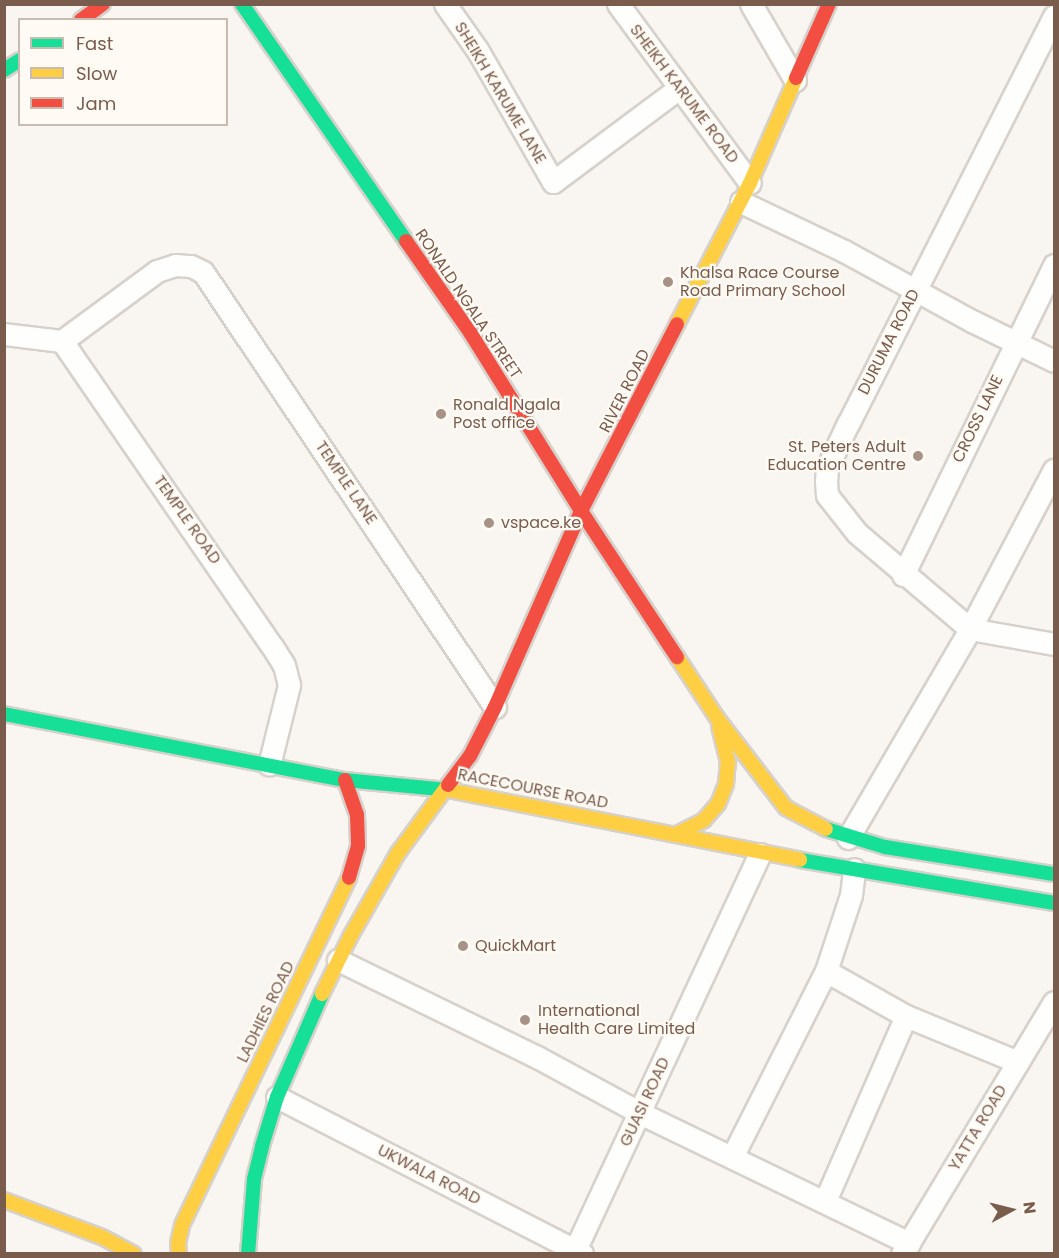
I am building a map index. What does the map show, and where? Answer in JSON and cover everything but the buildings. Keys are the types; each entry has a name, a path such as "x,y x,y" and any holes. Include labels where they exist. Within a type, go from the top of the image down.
{"main road":[{"path":"84,18 103,4"},
{"name":"RONALD NGALA STREET","path":"242,4 471,334 581,511 717,718 786,808 816,826 848,838"},
{"name":"RIVER ROAD","path":"447,790 470,756 495,707 581,511 741,202 829,4"},
{"path":"4,70 18,61"},
{"name":"RACECOURSE ROAD","path":"4,714 345,780 447,790 677,834 760,854 1054,903"},
{"name":"RONALD NGALA STREET","path":"677,834 704,820 718,804 726,784 728,762 717,718"},
{"name":"LADHIES ROAD","path":"179,1254 178,1243 182,1225 349,878 357,846 357,816 345,780"},
{"path":"248,1254 254,1179 277,1097 339,960 398,854 447,790"},
{"path":"848,838 885,847 1054,874"},
{"path":"4,1200 102,1237 134,1254"}],"street":[{"name":"SHEIKH KARUME LANE","path":"445,4 478,51 553,182 679,88"},
{"name":"SHEIKH KARUME ROAD","path":"618,4 750,183"},
{"path":"752,4 795,80"},
{"name":"DURUMA ROAD","path":"970,629 903,574 841,515 827,495 826,481 833,454 1054,16"},
{"path":"741,202 844,251 1054,361"},
{"name":"TEMPLE LANE","path":"62,341 157,271 175,265 191,266 203,272 216,288 495,707"},
{"name":"CROSS LANE","path":"903,574 1054,265"},
{"path":"4,334 62,341"},
{"name":"TEMPLE ROAD","path":"62,341 188,519 284,665 289,685 269,765"},
{"path":"848,838 970,629 1054,470"},
{"path":"970,629 1054,644"},
{"name":"GUASI ROAD","path":"579,1252 640,1113 760,854"},
{"path":"732,1157 826,971 851,895 854,869"},
{"path":"339,960 537,1057 640,1113 825,1201 906,1248"},
{"path":"826,971 906,1016 1018,1062"},
{"name":"YATTA ROAD","path":"906,1248 1054,1002"},
{"path":"825,1201 906,1016"},
{"name":"UKWALA ROAD","path":"277,1097 579,1252"}],"traffic: fast":[{"path":"242,4 406,241"},
{"path":"4,70 18,61"},
{"path":"4,714 345,780 448,790"},
{"path":"826,829 885,847 1054,874"},
{"path":"800,860 1054,903"},
{"path":"248,1254 254,1179 262,1146 277,1097 322,994"}],"traffic: slow":[{"path":"677,324 750,183 796,78"},
{"path":"677,657 717,718 786,808 826,829"},
{"path":"677,834 704,820 718,804 726,784 728,762 719,727"},
{"path":"322,994 350,937 398,853 448,785"},
{"path":"448,790 800,860"},
{"path":"179,1254 178,1243 182,1225 349,878"},
{"path":"4,1200 102,1237 134,1254"}],"traffic: jam":[{"path":"84,18 103,4"},
{"path":"796,78 829,4"},
{"path":"406,241 471,334 581,511 677,657"},
{"path":"448,785 470,756 495,707 581,511 677,324"},
{"path":"345,780 357,815 358,846 349,878"}],"place":[{"name":"Khalsa Race Course Road Primary School","path":"668,282"},
{"name":"Ronald Ngala Post office","path":"441,414"},
{"name":"St. Peters Adult Education Centre","path":"918,456"},
{"name":"vspace.ke","path":"489,523"},
{"name":"QuickMart","path":"463,946"},
{"name":"International Health Care Limited","path":"525,1020"}]}
